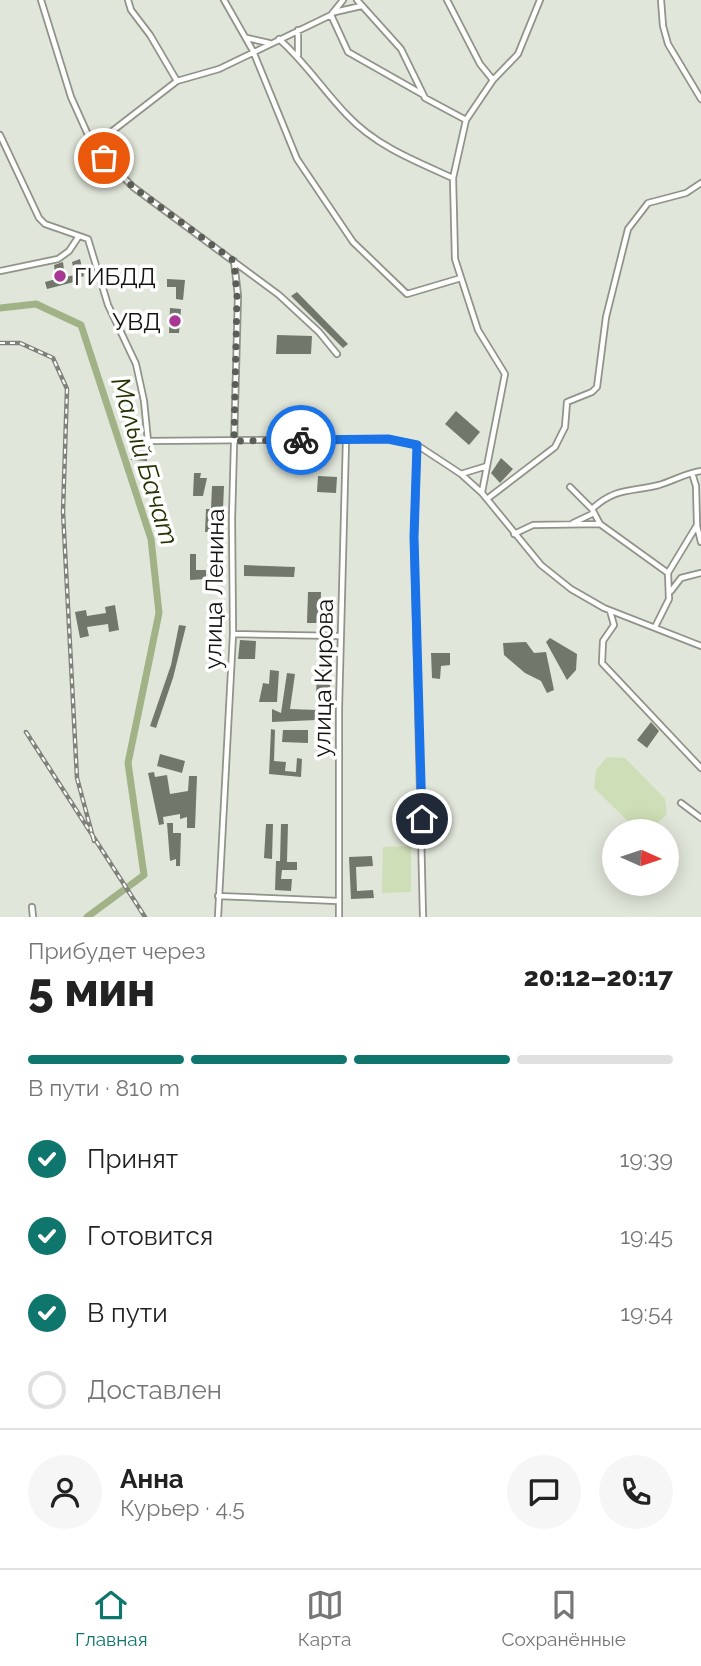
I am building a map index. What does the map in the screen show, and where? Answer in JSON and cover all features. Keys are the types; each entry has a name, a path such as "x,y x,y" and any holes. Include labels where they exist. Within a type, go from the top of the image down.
{"street":[{"path":"41,0 71,97 93,146 133,187 234,261 304,317 337,354"},
{"path":"128,0 131,10 150,34 177,81"},
{"path":"223,0 253,51 297,159 353,242 407,293 461,278"},
{"path":"332,13 343,0"},
{"path":"357,0 401,48 422,94"},
{"path":"447,0 480,64 493,80"},
{"path":"482,493 505,374 478,330 455,259 453,178 466,120 493,80 518,54 540,0"},
{"path":"661,0 663,26 668,44 701,99"},
{"path":"93,146 177,81 219,69 332,13 361,6"},
{"path":"332,13 351,54 466,120"},
{"path":"298,30 298,56"},
{"path":"246,37 270,43"},
{"path":"278,39 298,56 347,115 369,134 393,150 453,178"},
{"path":"0,135 39,218 45,224 88,239 107,305 136,364 144,401 148,442 388,439 417,445 461,474 482,493 514,534 551,574 587,600 701,646"},
{"path":"487,499 555,447 565,428 567,402 592,392 597,387 606,317 630,225 648,204 686,193 701,183"},
{"path":"0,271 58,259 69,251 79,236"},
{"name":"улица Ленина","path":"218,917 233,634 237,296 234,261"},
{"name":"улица Кирова","path":"339,917 340,636 346,440"},
{"path":"417,445 414,537 423,917"},
{"path":"461,474 487,466"},
{"path":"570,524 593,511 614,494 636,487 657,485 701,471"},
{"path":"692,473 696,486 697,526 701,542"},
{"path":"570,487 593,511 600,524 668,573"},
{"path":"514,534 530,526 600,524"},
{"path":"655,627 668,602 668,573 697,526"},
{"path":"669,594 678,580 701,573"},
{"path":"610,611 614,625 603,641 602,663 701,768"},
{"path":"233,634 340,636"},
{"path":"681,803 701,818"},
{"path":"219,896 338,901"},
{"path":"32,907 33,917"}],"green space":[{"path":"607,757 625,758 665,799 667,814 662,819 626,819 594,788 596,770"},
{"path":"411,846 411,892 382,893 383,847"}],"building":[{"name":"ГИБДД","path":"80,259 84,276 74,282 47,289 45,282 56,279 54,265 63,262 65,277 75,275 72,262"},
{"path":"167,279 185,280 183,300 176,299 176,287 167,287"},
{"path":"297,292 348,344 343,348 291,296"},
{"name":"УВД","path":"170,308 181,309 179,333 169,333"},
{"path":"277,335 312,336 311,354 276,354"},
{"path":"456,411 480,432 469,445 445,424"},
{"path":"131,444 147,446 147,461 131,460"},
{"path":"501,458 513,469 500,483 491,473"},
{"path":"194,473 201,473 200,478 207,478 203,496 193,496"},
{"path":"318,476 337,477 336,493 317,492"},
{"path":"212,486 224,486 222,533 205,532 206,509 211,509"},
{"path":"190,554 196,554 196,570 206,570 206,579 190,580"},
{"path":"244,565 295,567 294,577 244,576"},
{"path":"308,592 321,592 320,623 307,623"},
{"path":"115,605 119,630 109,632 108,624 87,627 89,636 80,638 75,612 86,610 87,616 106,613 105,607"},
{"path":"179,625 186,626 173,678 156,728 150,726 171,665"},
{"path":"550,638 577,654 576,670 567,680 546,642"},
{"path":"240,640 256,641 255,659 238,659"},
{"path":"526,642 534,653 546,652 554,690 547,693 541,681 525,673 504,655 503,643"},
{"path":"431,653 450,653 450,665 441,666 440,679 432,678"},
{"path":"330,666 330,698 316,698 317,667"},
{"path":"270,670 279,671 277,702 259,702 263,683 269,684"},
{"path":"287,673 295,674 290,709 316,710 316,720 272,722 272,709 281,713"},
{"path":"651,722 659,731 647,748 637,740"},
{"path":"271,729 275,730 274,761 286,762 285,771 296,772 297,758 302,759 301,777 269,774"},
{"path":"283,730 308,730 308,743 282,742"},
{"path":"160,754 185,761 182,773 157,766"},
{"path":"154,772 155,777 167,775 170,794 188,791 189,776 197,776 195,828 187,828 187,817 180,819 180,814 163,817 164,824 159,825 148,773"},
{"path":"167,823 173,823 173,833 181,833 180,866 176,866 176,859 170,861"},
{"path":"266,824 273,824 272,859 264,858"},
{"path":"281,824 288,824 287,862 297,862 297,870 282,870 281,879 292,879 291,891 275,890 276,861 280,861"},
{"path":"372,856 373,866 356,867 357,891 373,890 374,898 351,899 349,857"}],"waterway":[{"name":"Малый Бачат","path":"0,308 36,304 81,325 151,539 159,613 128,763 144,875 87,917"}],"railway":[{"path":"0,343 20,343 53,358 67,389 63,512 77,778 94,841"},
{"path":"26,732 145,917"}],"way so far":[{"path":"104,158 149,200 234,261 237,274 234,441 301,440"}],"place":[{"name":"ГИБДД","path":"60,276"},
{"name":"УВД","path":"175,321"}],"route":[{"path":"301,440 388,439 417,445 414,537 422,819"}]}
